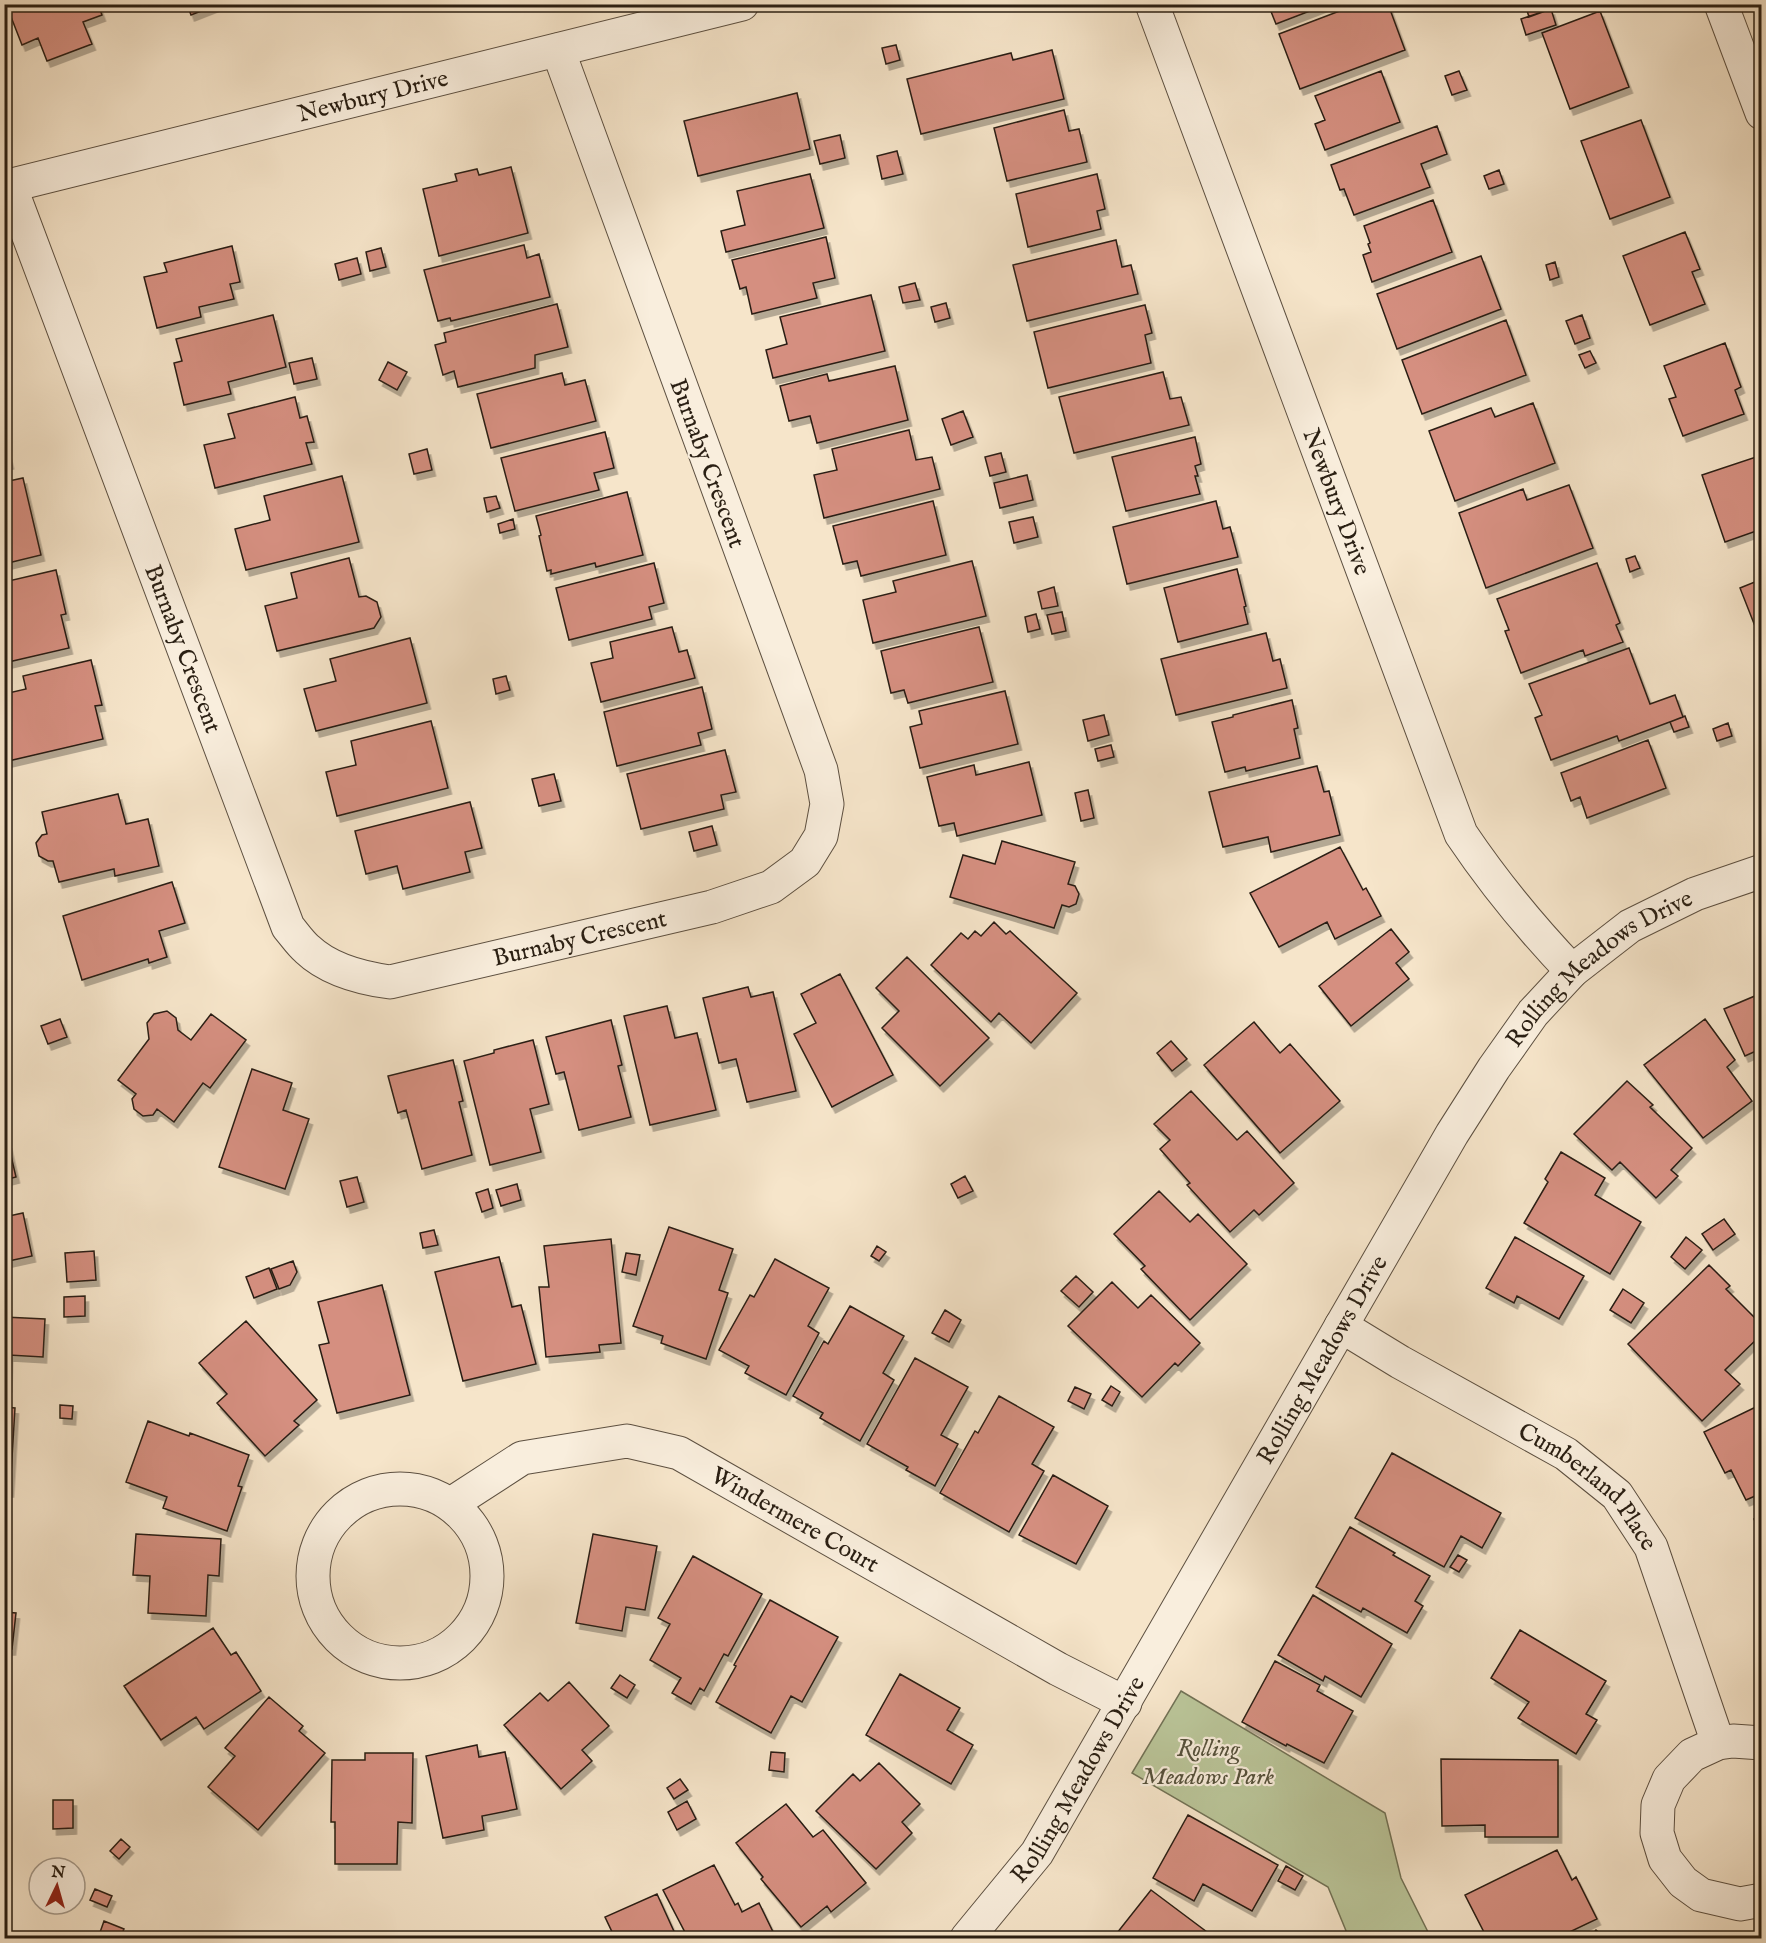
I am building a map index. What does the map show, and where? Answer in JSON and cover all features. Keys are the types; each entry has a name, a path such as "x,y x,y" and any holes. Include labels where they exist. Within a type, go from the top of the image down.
{"street":[{"name":"Newbury Drive","path":"7,187 742,4"},
{"name":"Newbury Drive","path":"1152,4 1461,834 1491,878 1572,971"},
{"path":"1721,4 1761,113"},
{"name":"Burnaby Crescent","path":"7,187 288,927 307,950 332,966 363,979 390,982 712,907 771,887 805,862 821,836 827,804 821,771 558,50"},
{"name":"Rolling Meadows Drive","path":"967,1938 1037,1853 1452,1134 1494,1068 1533,1013 1572,971 1630,926 1695,894 1761,871"},
{"name":"Cumberland Place","path":"1341,1326 1566,1454 1617,1495 1651,1547 1718,1743"},
{"name":"Windermere Court","path":"451,1504 522,1458 627,1441 679,1453 1058,1669 1125,1702"},
{"path":"411,1489 451,1504 470,1521 484,1548 488,1579 482,1609 473,1624 452,1647 424,1660 393,1663 354,1651 330,1629 315,1598 312,1576 318,1546 328,1525 350,1504 380,1491 411,1489"},
{"path":"1761,1743 1733,1741 1718,1743 1692,1755 1670,1779 1658,1805 1658,1833 1665,1859 1683,1882 1701,1895 1740,1904 1761,1900"}],"green space":[{"name":"Rolling Meadows Park","path":"1181,1691 1385,1813 1401,1878 1431,1938 1349,1938 1328,1887 1132,1773"}],"building":[{"path":"6,4 98,4 102,15 83,22 92,44 47,61 38,38 22,45"},
{"path":"187,4 219,4 191,15"},
{"path":"1268,4 1328,4 1276,24"},
{"path":"1358,4 1388,4 1405,50 1300,89 1279,34"},
{"path":"1525,4 1546,4 1548,10 1529,17"},
{"path":"1551,9 1556,25 1526,35 1521,19"},
{"path":"1600,11 1629,87 1570,109 1542,33"},
{"path":"896,45 900,60 886,64 882,48"},
{"path":"1052,50 1064,99 921,134 907,79 1011,53 1013,60"},
{"path":"1381,71 1400,122 1325,150 1315,124 1325,120 1315,96"},
{"path":"1459,71 1467,90 1452,95 1445,76"},
{"path":"797,93 810,149 698,176 684,121"},
{"path":"1064,110 1069,131 1079,129 1087,162 1007,181 994,128"},
{"path":"1641,120 1670,197 1610,219 1581,141"},
{"path":"1437,126 1447,154 1421,164 1430,187 1354,215 1344,189 1340,190 1331,165"},
{"path":"840,135 845,158 820,164 814,141"},
{"path":"897,151 903,174 882,179 877,156"},
{"path":"511,167 528,233 439,256 423,189 457,181 455,174 477,169 479,175"},
{"path":"1499,170 1504,184 1489,189 1484,176"},
{"path":"810,174 824,228 726,252 721,231 745,225 737,191"},
{"path":"1097,174 1105,209 1097,211 1101,229 1028,247 1016,194"},
{"path":"1433,200 1452,252 1372,282 1363,255 1371,252 1364,226"},
{"path":"1685,232 1700,269 1692,272 1705,304 1650,325 1623,256"},
{"path":"826,237 835,278 813,283 817,298 752,314 746,287 740,289 732,260"},
{"path":"1116,240 1122,267 1131,265 1138,294 1027,321 1013,265"},
{"path":"524,245 527,258 539,254 550,297 451,321 450,318 438,321 424,270"},
{"path":"232,246 240,282 230,284 234,299 199,307 201,317 157,328 144,277 167,272 164,263"},
{"path":"381,248 386,267 370,271 366,252"},
{"path":"1481,256 1501,309 1397,349 1377,294"},
{"path":"357,258 361,274 339,280 335,264"},
{"path":"1555,262 1559,277 1550,280 1546,265"},
{"path":"915,283 920,300 903,303 899,287"},
{"path":"871,295 885,351 773,378 766,350 787,344 780,317"},
{"path":"946,303 950,318 935,322 931,307"},
{"path":"557,304 568,347 535,355 535,368 458,387 454,371 443,375 435,345 446,342 444,333"},
{"path":"1145,305 1152,333 1145,335 1151,363 1048,388 1034,332"},
{"path":"273,315 286,367 228,382 231,394 184,405 174,363 182,361 176,339"},
{"path":"1582,315 1590,338 1575,344 1566,321"},
{"path":"1506,320 1526,375 1422,414 1402,360"},
{"path":"1725,343 1741,387 1735,390 1744,414 1683,436 1669,399 1676,397 1664,366"},
{"path":"1590,351 1596,363 1585,368 1579,355"},
{"path":"312,358 317,379 294,384 289,363"},
{"path":"388,362 407,372 397,390 379,380"},
{"path":"895,366 908,420 817,443 810,416 789,421 780,386 827,374 829,381"},
{"path":"1163,372 1170,399 1181,397 1189,425 1074,453 1059,397"},
{"path":"562,373 565,385 585,380 596,421 491,448 477,394"},
{"path":"295,397 300,418 307,416 314,442 306,443 312,464 215,488 204,445 235,438 228,414"},
{"path":"1533,403 1555,463 1455,501 1429,431 1491,408 1495,417"},
{"path":"963,411 973,437 951,445 942,419"},
{"path":"909,430 916,460 932,457 940,489 824,518 814,475 837,470 832,449"},
{"path":"605,432 614,468 594,473 599,490 515,511 501,458"},
{"path":"1195,437 1201,464 1195,466 1200,494 1126,511 1112,457"},
{"path":"4,439 10,463 4,464"},
{"path":"427,449 432,470 414,474 409,454"},
{"path":"1001,453 1006,472 990,476 985,457"},
{"path":"1762,455 1762,529 1725,542 1702,475"},
{"path":"1027,475 1033,500 1000,508 994,483"},
{"path":"342,476 359,542 246,570 235,529 270,520 264,496"},
{"path":"23,478 41,555 4,564 4,482"},
{"path":"1569,485 1593,548 1486,588 1459,513 1523,489 1527,500"},
{"path":"627,492 643,555 596,567 595,563 551,574 551,570 547,571 536,516"},
{"path":"496,496 500,508 487,512 484,498"},
{"path":"933,501 946,555 861,576 857,561 843,564 833,526"},
{"path":"1216,501 1223,529 1230,527 1238,557 1127,584 1113,527"},
{"path":"1033,517 1038,537 1014,543 1009,522"},
{"path":"513,519 515,529 500,533 498,524"},
{"path":"1635,556 1640,568 1630,572 1626,559"},
{"path":"349,558 359,597 366,596 377,602 381,617 374,628 277,651 265,606 297,598 291,573"},
{"path":"972,561 986,616 873,643 863,600 896,592 893,581"},
{"path":"654,563 664,603 649,607 652,619 569,640 556,588"},
{"path":"1597,563 1620,623 1616,625 1623,642 1585,656 1583,650 1521,673 1505,631 1509,630 1497,599"},
{"path":"1237,569 1248,624 1178,642 1164,588"},
{"path":"56,570 66,614 61,615 69,648 4,663 4,582"},
{"path":"1762,579 1762,644 1740,588"},
{"path":"1054,587 1058,606 1042,609 1038,592"},
{"path":"1062,612 1066,631 1052,634 1047,615"},
{"path":"1036,614 1040,629 1028,632 1025,617"},
{"path":"672,627 679,652 687,650 695,678 601,702 591,663 613,658 610,642"},
{"path":"979,627 993,682 908,703 904,690 891,693 881,651"},
{"path":"1266,633 1273,661 1280,659 1287,688 1176,715 1161,659"},
{"path":"410,638 427,703 316,731 304,689 336,681 330,659"},
{"path":"1629,648 1650,704 1675,695 1683,717 1619,741 1617,736 1551,760 1535,718 1542,715 1529,684"},
{"path":"91,660 102,705 95,706 103,739 4,762 4,694 26,689 23,676"},
{"path":"506,676 510,690 496,694 493,679"},
{"path":"702,687 712,729 698,733 701,745 617,766 604,712"},
{"path":"1005,691 1018,744 920,768 910,727 922,724 919,711"},
{"path":"1292,700 1298,728 1294,729 1300,758 1246,771 1245,767 1225,772 1212,722"},
{"path":"1104,715 1109,735 1088,741 1083,720"},
{"path":"1685,716 1689,727 1674,732 1670,722"},
{"path":"431,721 448,788 337,816 326,772 356,765 351,741"},
{"path":"1728,723 1732,736 1717,741 1713,729"},
{"path":"1648,740 1666,788 1587,818 1580,797 1571,801 1561,773"},
{"path":"1111,745 1114,757 1098,761 1095,749"},
{"path":"725,750 736,792 721,795 724,809 641,829 627,774"},
{"path":"1029,762 1042,815 957,836 954,823 939,826 927,777 974,765 976,775"},
{"path":"1317,766 1324,792 1329,791 1340,835 1271,852 1268,837 1223,847 1209,792"},
{"path":"554,774 561,801 539,806 532,779"},
{"path":"1088,790 1094,818 1081,821 1075,793"},
{"path":"118,794 126,824 148,819 159,866 115,876 114,869 59,882 53,861 39,856 36,843 42,835 47,834 42,812"},
{"path":"470,802 482,848 465,852 470,872 403,889 397,866 366,874 355,831"},
{"path":"712,826 717,845 694,851 689,832"},
{"path":"1002,841 1075,862 1068,884 1075,886 1079,894 1076,904 1069,907 1062,905 1054,928 950,897 963,855 995,864"},
{"path":"1340,847 1363,890 1366,888 1381,916 1335,939 1327,922 1279,947 1250,893"},
{"path":"172,882 185,923 159,931 167,957 149,963 148,959 82,980 63,916"},
{"path":"994,922 1006,934 1010,931 1077,993 1031,1043 999,1013 991,1022 931,965 961,933 968,939 975,931 981,936"},
{"path":"1391,929 1409,952 1396,963 1409,979 1351,1026 1319,986"},
{"path":"907,957 989,1038 940,1086 882,1028 899,1011 876,988"},
{"path":"840,974 893,1075 832,1107 794,1034 816,1023 801,994"},
{"path":"748,987 751,997 773,992 796,1091 747,1102 736,1059 719,1063 703,998"},
{"path":"1762,993 1762,1062 1756,1051 1745,1056 1724,1009"},
{"path":"667,1006 675,1038 697,1033 716,1110 650,1125 624,1016"},
{"path":"167,1011 176,1018 178,1030 191,1040 211,1014 246,1040 210,1088 203,1083 174,1122 157,1109 153,1115 143,1116 134,1109 132,1099 136,1094 118,1080 149,1039 147,1023 154,1014"},
{"path":"60,1019 67,1037 48,1044 41,1026"},
{"path":"1705,1019 1735,1060 1727,1067 1752,1101 1703,1138 1644,1065"},
{"path":"611,1020 622,1065 618,1066 631,1117 579,1130 564,1072 556,1074 546,1037"},
{"path":"1254,1022 1280,1053 1290,1044 1340,1101 1280,1153 1204,1065"},
{"path":"533,1040 549,1104 530,1109 541,1152 490,1165 464,1061"},
{"path":"1171,1041 1187,1059 1172,1071 1157,1053"},
{"path":"453,1060 463,1101 459,1102 472,1155 422,1169 406,1110 398,1113 388,1076"},
{"path":"252,1069 292,1083 283,1110 309,1119 285,1189 219,1167"},
{"path":"1627,1081 1653,1105 1650,1107 1692,1148 1671,1170 1678,1176 1656,1198 1620,1162 1612,1170 1574,1134"},
{"path":"1191,1091 1237,1140 1247,1131 1294,1183 1259,1215 1254,1210 1230,1232 1187,1185 1190,1183 1160,1149 1170,1140 1154,1124"},
{"path":"8,1143 16,1177 4,1180 4,1144"},
{"path":"1561,1152 1605,1178 1595,1195 1641,1222 1610,1274 1524,1223 1548,1182 1545,1179"},
{"path":"965,1176 973,1191 958,1198 951,1184"},
{"path":"357,1177 364,1202 347,1207 340,1181"},
{"path":"517,1184 521,1200 501,1206 496,1190"},
{"path":"488,1189 493,1208 482,1212 476,1193"},
{"path":"1159,1191 1190,1222 1198,1214 1247,1264 1190,1320 1141,1269 1145,1266 1114,1234"},
{"path":"23,1213 32,1256 4,1262 4,1217"},
{"path":"1724,1219 1735,1234 1713,1250 1702,1234"},
{"path":"669,1227 733,1249 719,1290 728,1293 706,1359 661,1343 663,1336 633,1326"},
{"path":"434,1230 438,1245 423,1248 420,1233"},
{"path":"1515,1237 1584,1276 1559,1319 1517,1296 1514,1303 1486,1288"},
{"path":"1686,1237 1702,1250 1685,1269 1671,1257"},
{"path":"611,1239 621,1343 599,1345 600,1352 546,1357 539,1287 549,1287 544,1246"},
{"path":"877,1246 886,1252 879,1261 871,1256"},
{"path":"94,1251 96,1280 67,1282 65,1253"},
{"path":"626,1253 640,1255 636,1275 622,1272"},
{"path":"499,1257 512,1307 521,1305 536,1364 463,1381 435,1272"},
{"path":"775,1259 829,1288 808,1326 819,1333 786,1395 745,1373 749,1366 719,1350 750,1295 754,1297"},
{"path":"293,1261 297,1272 290,1285 279,1289 271,1269"},
{"path":"1709,1265 1730,1286 1726,1289 1762,1325 1762,1334 1725,1370 1740,1384 1702,1421 1628,1344"},
{"path":"269,1268 277,1289 254,1298 246,1277"},
{"path":"1076,1276 1093,1292 1079,1307 1061,1291"},
{"path":"1112,1282 1138,1308 1151,1295 1200,1343 1178,1366 1175,1363 1142,1397 1068,1326"},
{"path":"382,1285 410,1395 337,1413 319,1345 329,1343 318,1302"},
{"path":"1623,1289 1644,1303 1631,1323 1610,1310"},
{"path":"85,1296 85,1316 64,1317 64,1297"},
{"path":"850,1306 904,1336 883,1373 894,1380 860,1441 820,1418 823,1413 793,1396 824,1341 828,1344"},
{"path":"945,1310 961,1320 949,1342 932,1333"},
{"path":"4,1317 45,1319 43,1357 9,1355 8,1386 4,1386"},
{"path":"246,1321 317,1400 294,1421 299,1425 265,1456 217,1403 227,1394 199,1363"},
{"path":"915,1358 968,1387 941,1435 958,1444 935,1486 906,1470 908,1467 867,1444"},
{"path":"1111,1386 1120,1392 1112,1406 1102,1400"},
{"path":"1075,1387 1091,1394 1084,1409 1068,1401"},
{"path":"999,1396 1054,1427 1032,1464 1044,1471 1009,1532 940,1493 975,1431 978,1433"},
{"path":"1762,1404 1762,1493 1746,1500 1731,1470 1725,1473 1704,1432"},
{"path":"60,1405 73,1406 72,1419 60,1418"},
{"path":"4,1407 15,1408 10,1491 4,1491"},
{"path":"148,1421 189,1436 190,1433 249,1455 238,1486 242,1487 227,1531 163,1508 167,1497 126,1482"},
{"path":"1392,1453 1501,1513 1482,1548 1461,1536 1444,1567 1355,1518"},
{"path":"1053,1475 1108,1506 1076,1564 1019,1535"},
{"path":"1762,1516 1762,1538 1754,1519"},
{"path":"1350,1527 1430,1576 1415,1601 1423,1606 1407,1633 1363,1608 1361,1612 1316,1587"},
{"path":"136,1534 221,1539 219,1576 208,1575 206,1616 148,1613 150,1576 133,1575"},
{"path":"593,1534 657,1546 645,1610 626,1607 622,1631 576,1623"},
{"path":"1458,1555 1467,1560 1459,1572 1450,1567"},
{"path":"693,1556 762,1594 728,1656 724,1654 704,1691 700,1688 691,1704 672,1693 681,1678 650,1660 670,1624 658,1618"},
{"path":"1313,1595 1392,1644 1361,1697 1325,1676 1323,1681 1278,1655"},
{"path":"770,1600 838,1637 802,1702 791,1696 771,1733 716,1702"},
{"path":"4,1612 16,1613 12,1649 4,1649"},
{"path":"213,1628 231,1655 236,1652 261,1691 204,1729 196,1717 161,1740 124,1686"},
{"path":"1520,1630 1606,1681 1586,1714 1597,1720 1576,1754 1518,1718 1529,1702 1491,1678"},
{"path":"1275,1661 1320,1685 1317,1691 1353,1711 1324,1763 1242,1722"},
{"path":"900,1674 960,1708 947,1730 973,1745 951,1784 866,1735"},
{"path":"620,1675 635,1685 627,1698 611,1688"},
{"path":"569,1682 609,1726 582,1750 592,1761 561,1789 504,1725 540,1693 548,1701"},
{"path":"269,1697 303,1726 299,1731 325,1753 258,1830 208,1787 235,1756 225,1748"},
{"path":"477,1745 479,1757 505,1752 517,1809 482,1816 484,1830 443,1838 426,1756"},
{"path":"771,1752 785,1753 784,1772 769,1770"},
{"path":"365,1753 413,1753 412,1823 398,1822 397,1864 335,1864 335,1822 331,1822 332,1760 365,1760"},
{"path":"1441,1759 1558,1760 1558,1837 1485,1837 1485,1825 1442,1826"},
{"path":"879,1763 920,1804 902,1822 912,1833 876,1869 816,1811 853,1774 860,1781"},
{"path":"680,1779 688,1790 674,1799 667,1788"},
{"path":"53,1800 73,1800 73,1828 53,1829"},
{"path":"687,1801 696,1819 677,1830 668,1812"},
{"path":"786,1804 813,1837 823,1830 866,1883 831,1912 827,1906 801,1927 761,1879 763,1877 736,1843"},
{"path":"1188,1815 1278,1865 1252,1911 1203,1884 1194,1901 1153,1878"},
{"path":"121,1839 130,1847 119,1859 110,1851"},
{"path":"1557,1850 1572,1880 1576,1877 1597,1919 1557,1938 1487,1938 1465,1895"},
{"path":"714,1865 735,1905 738,1903 742,1912 759,1903 776,1938 688,1938 663,1890"},
{"path":"1286,1866 1303,1876 1295,1890 1278,1881"},
{"path":"95,1889 112,1896 107,1907 90,1900"},
{"path":"1151,1890 1215,1938 1113,1938"},
{"path":"657,1894 677,1938 615,1938 605,1917"},
{"path":"104,1921 124,1929 120,1938 98,1938"},
{"path":"1596,1930 1605,1938 1589,1938"}]}
